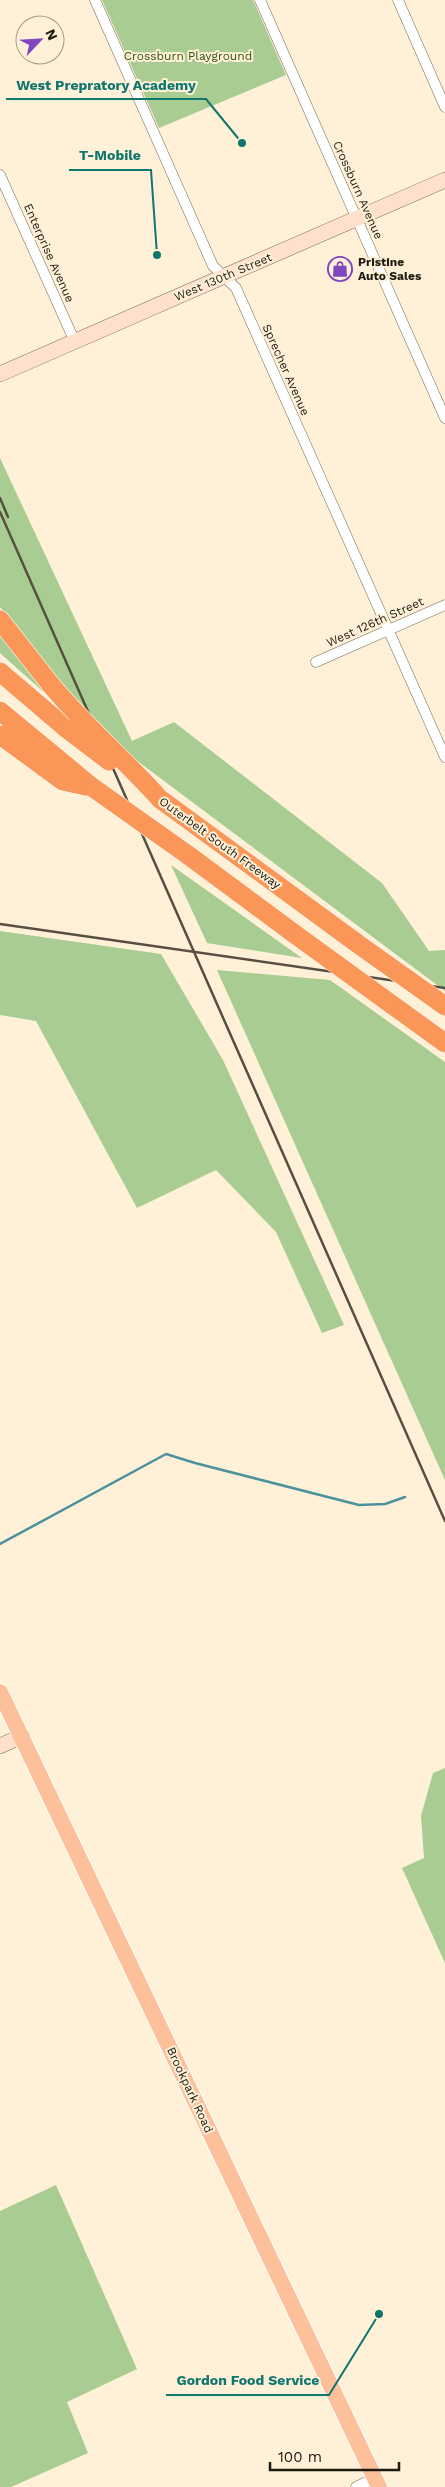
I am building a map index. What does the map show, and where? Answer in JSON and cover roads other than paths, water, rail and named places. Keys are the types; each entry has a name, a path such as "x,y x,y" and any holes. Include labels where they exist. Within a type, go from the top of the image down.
{"highway":[{"path":"0,620 81,720 129,765 162,801"},
{"name":"Outerbelt South Freeway","path":"0,672 67,729 162,801 445,1006"},
{"path":"0,711 92,787 445,1043"},
{"path":"0,735 63,781 92,787"}],"main road":[{"name":"West 130th Street","path":"0,374 445,180"},
{"name":"Brookpark Road","path":"0,1692 377,2483"},
{"path":"0,1746 22,1736"}],"street":[{"name":"Sprecher Avenue","path":"95,0 213,266 236,288 445,757"},
{"name":"Crossburn Avenue","path":"260,0 445,418"},
{"path":"398,0 445,107"},
{"name":"Enterprise Avenue","path":"0,175 74,342"},
{"name":"West 126th Street","path":"316,662 389,631 445,604"},
{"path":"356,2487 377,2483"}],"waterway":[{"path":"0,1544 166,1454 359,1505 385,1504 405,1497"}],"railway":[{"path":"0,498 8,517"},
{"path":"0,512 445,1521"},
{"path":"0,924 445,988"}],"place":[{"name":"West Prepratory Academy","path":"242,143"},
{"name":"T-Mobile","path":"157,255"},
{"name":"Pristine Auto Sales","path":"340,269"},
{"name":"Gordon Food Service","path":"379,2314"}],"park label":[{"name":"Crossburn Playground","path":"188,56"}]}
